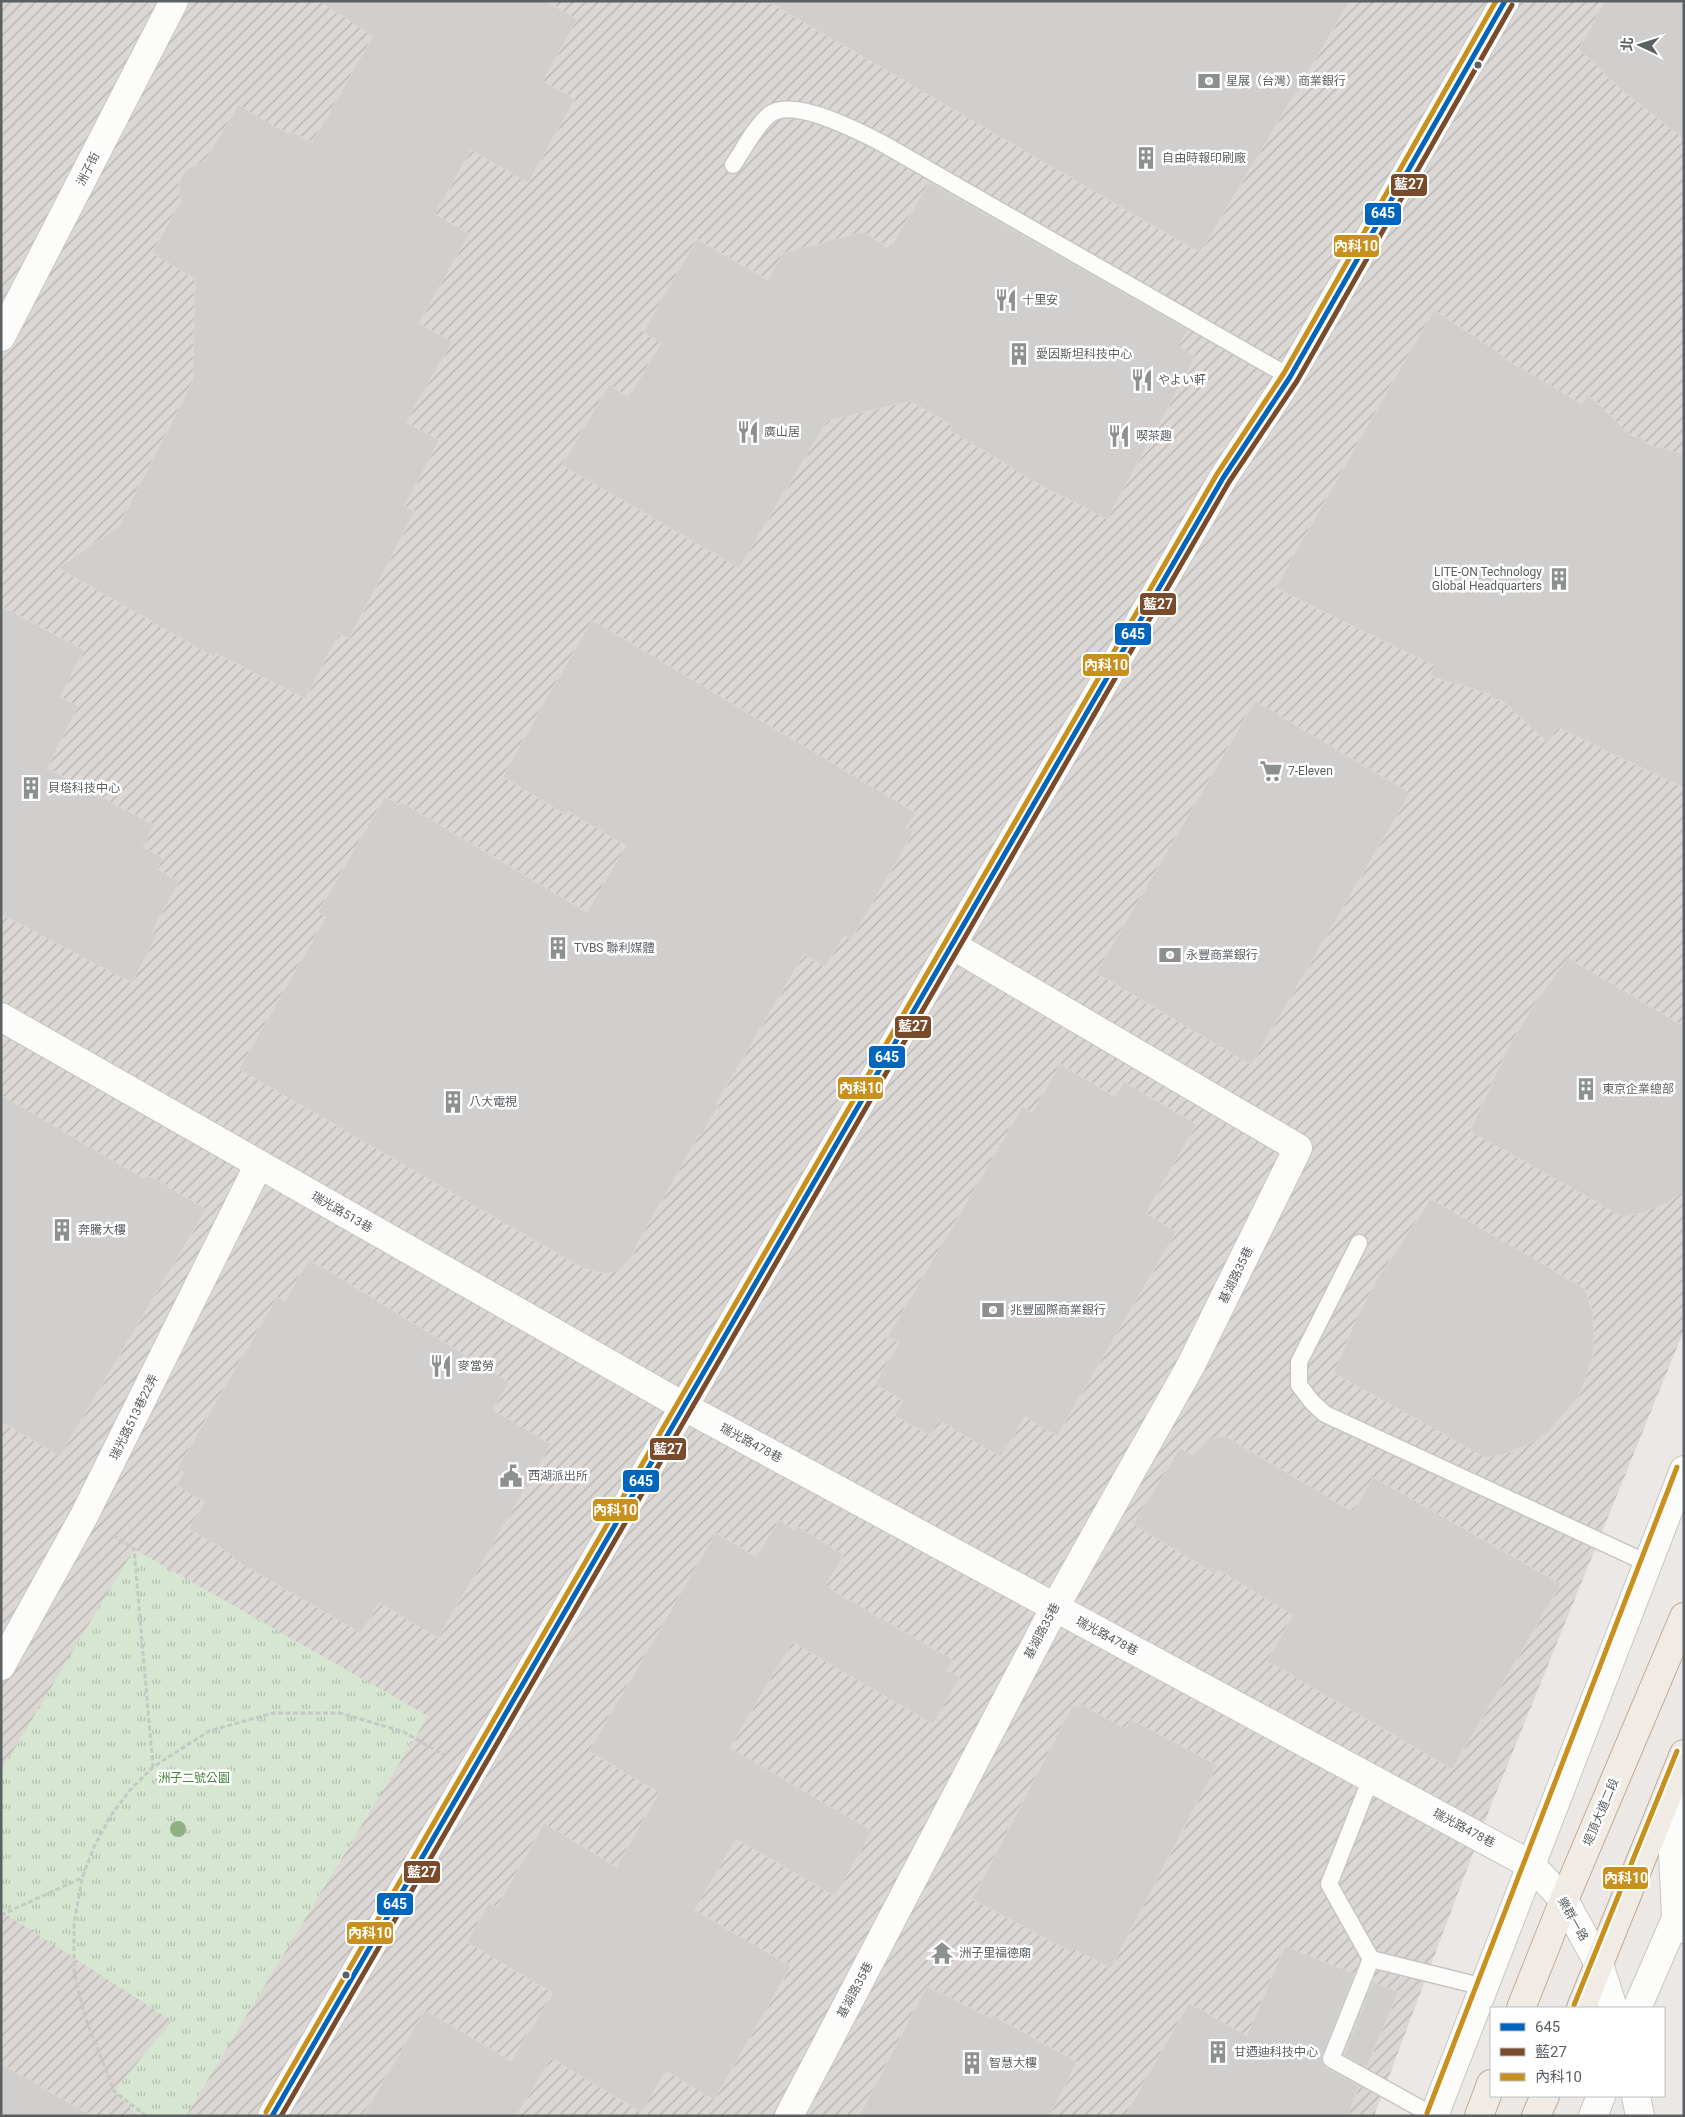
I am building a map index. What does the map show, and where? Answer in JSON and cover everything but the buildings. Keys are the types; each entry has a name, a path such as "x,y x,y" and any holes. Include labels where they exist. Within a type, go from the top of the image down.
{"highway":[{"name":"堤頂大道二段","path":"1521,2007 1564,1900 1684,1616"},
{"path":"1581,2007 1684,1754"},
{"path":"1479,2116 1490,2087"},
{"path":"1536,2116 1545,2097"}],"street":[{"name":"洲子街","path":"1,338 174,1"},
{"path":"272,2116 1223,478 1290,377 1505,1"},
{"name":"基湖路35巷","path":"789,2116 1055,1607 1191,1365 1298,1148 952,945"},
{"name":"瑞光路513巷","path":"1,1017 683,1406"},
{"name":"瑞光路513巷22弄","path":"1,1666 84,1516 259,1164"},
{"name":"瑞光路478巷","path":"683,1406 1531,1865"},
{"path":"1434,2116 1684,1470"},
{"path":"1637,2007 1682,1914 1670,1790"},
{"name":"樂群一路","path":"1531,1865 1564,1900 1599,1964 1614,2007"},
{"path":"1592,2116 1601,2097"},
{"path":"1636,2097 1640,2116"}],"lane":[{"path":"733,165 759,126 771,114 789,108 835,122 880,142 1290,377"},
{"path":"1360,1243 1299,1362 1299,1385 1312,1402 1325,1414 1647,1563"},
{"path":"1370,1778 1329,1884 1371,1959 1484,1987"},
{"path":"1371,1959 1331,2059 1434,2116"}],"path":[{"path":"84,1516 134,1549 153,1767"},
{"path":"146,2116 114,2091 85,2017 74,1971 74,1924 82,1878 94,1847 110,1817 130,1790 153,1767 210,1731 274,1713 340,1713 404,1732 472,1770"},
{"path":"1,1915 82,1878"}],"shaded area":[{"path":"1,1 1684,1 1684,1330 1492,1803 1374,2116 1,2116"}],"green space":[{"name":"洲子二號公園","path":"134,1549 428,1716 186,2116 138,2116 114,2091 172,2021 1,1911 1,1771"}],"transit line":[{"name":"內科10","path":"266,2112 1217,474 1284,373 1496,1"},
{"name":"645","path":"272,2116 1223,478 1290,377 1505,1"},
{"name":"藍27","path":"281,2116 1229,482 1297,381 1512,5"},
{"name":"內科10","path":"1427,2113 1677,1467"},
{"name":"內科10","path":"1574,2005 1677,1751"}],"place":[{"name":"星展（台灣）商業銀行","path":"1209,81"},
{"name":"自由時報印刷廠","path":"1146,158"},
{"name":"十里安","path":"1006,300"},
{"name":"愛因斯坦科技中心","path":"1019,354"},
{"name":"やよい軒","path":"1142,380"},
{"name":"廣山居","path":"748,432"},
{"name":"喫茶趣","path":"1119,436"},
{"name":"LITE-ON Technology Global Headquarters","path":"1559,579"},
{"name":"7-Eleven","path":"1271,771"},
{"name":"貝塔科技中心","path":"31,788"},
{"name":"TVBS 聯利媒體","path":"558,948"},
{"name":"永豐商業銀行","path":"1170,955"},
{"name":"東京企業總部","path":"1586,1089"},
{"name":"八大電視","path":"453,1102"},
{"name":"奔騰大樓","path":"62,1230"},
{"name":"兆豐國際商業銀行","path":"993,1310"},
{"name":"麥當勞","path":"441,1366"},
{"name":"西湖派出所","path":"511,1476"},
{"name":"洲子里福德廟","path":"942,1953"},
{"name":"甘迺迪科技中心","path":"1218,2052"},
{"name":"智慧大樓","path":"972,2063"}]}
